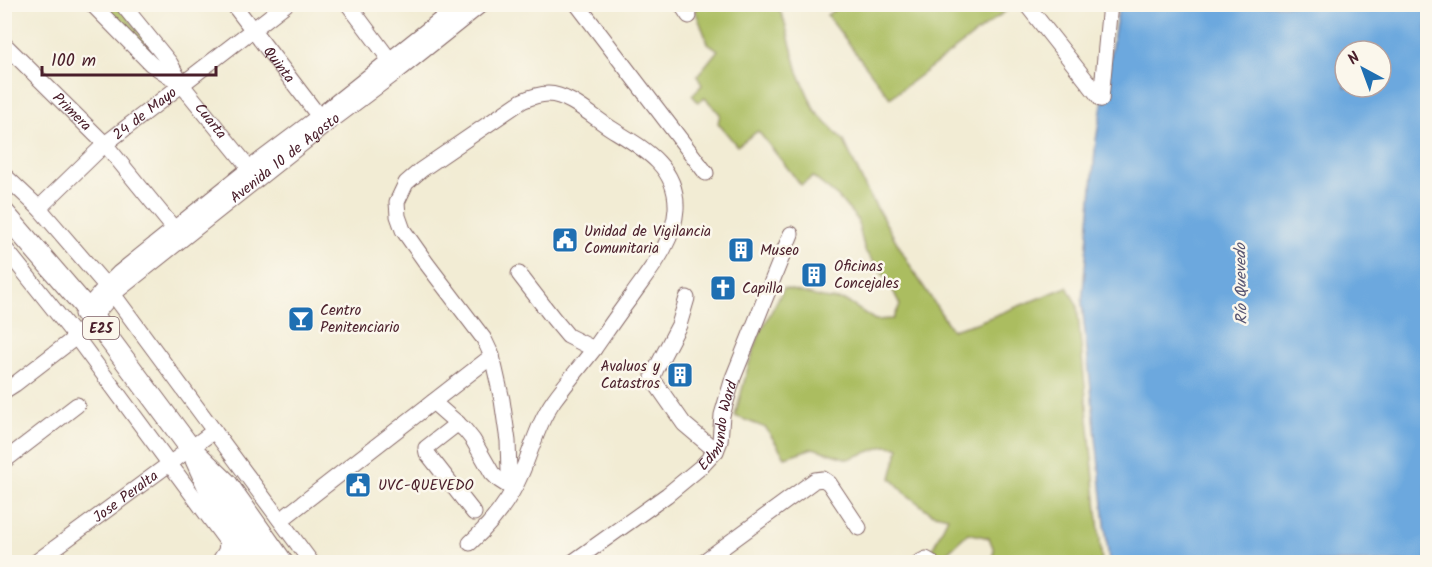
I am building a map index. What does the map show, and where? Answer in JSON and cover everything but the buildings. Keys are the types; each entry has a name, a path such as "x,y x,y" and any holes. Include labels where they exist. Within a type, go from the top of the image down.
{"highway":[{"name":"E25","path":"4,213 90,313 191,449 227,484 282,562"},
{"name":"E25","path":"191,449 212,495 261,562"}],"street":[{"path":"92,4 151,64 182,84"},
{"name":"Cuarta","path":"122,4 170,63 182,84 254,173"},
{"name":"Quinta","path":"233,4 322,121"},
{"name":"24 de Mayo","path":"39,208 105,144 286,4"},
{"path":"348,4 394,65"},
{"path":"577,4 706,173"},
{"path":"1026,4 1101,99 1110,4"},
{"name":"Avenida 10 de Agosto","path":"4,391 57,352 109,290 254,173 468,7"},
{"name":"Primera","path":"4,44 105,144 179,234"},
{"path":"470,543 496,516 513,489 544,416 554,400 656,262 671,233 676,210 675,191 669,175 656,159 641,146 565,98 550,94 536,95 522,101 421,170 406,183 397,202 398,216 403,230 484,339 492,356 508,441 509,472 513,489"},
{"path":"4,175 39,208 109,290 311,562"},
{"name":"Edmundo Ward","path":"573,562 667,495 702,466 716,451 720,441 722,415 733,378 791,234"},
{"path":"4,247 73,334 242,562"},
{"path":"519,274 568,336 594,348"},
{"path":"687,298 679,325 653,376 654,381 684,424 716,451"},
{"path":"281,520 492,356"},
{"path":"433,402 458,423 473,440 499,480 513,489"},
{"path":"4,461 78,405"},
{"path":"458,423 426,448 427,453 474,513"},
{"name":"Jose Peralta","path":"36,562 214,431"},
{"path":"703,562 815,480 823,479 830,483 859,528"},
{"path":"219,562 226,551 227,543"},
{"path":"920,562 926,559 932,562"}],"green space":[{"path":"1004,4 1007,10 890,98 827,15 842,5"},
{"path":"96,5 118,5 172,75"},
{"path":"693,5 777,5 784,20 798,72 815,111 844,141 867,191 914,272 952,330 976,323 1067,287 1077,305 1102,562 993,562 994,550 989,538 968,533 940,559 931,552 948,517 931,513 905,493 891,478 899,447 885,446 848,459 813,448 785,457 766,428 735,416 749,364 761,331 784,288 846,301 875,320 893,319 900,305 889,282 865,251 857,219 838,197 813,177 801,185 758,131 737,146 718,123 720,114 705,98 698,102 692,95 702,85 697,76 718,50 708,43"}],"water":[{"name":"Río Quevedo","path":"1119,5 1427,5 1427,562 1109,562 1082,303 1096,140"}],"place":[{"name":"Unidad de Vigilancia Comunitaria","path":"565,240"},
{"name":"Museo","path":"741,250"},
{"name":"Oficinas Concejales","path":"814,275"},
{"name":"Capilla","path":"723,288"},
{"name":"Centro Penitenciario","path":"301,319"},
{"name":"Avaluos y Catastros","path":"680,375"},
{"name":"UVC-QUEVEDO","path":"358,485"}]}
